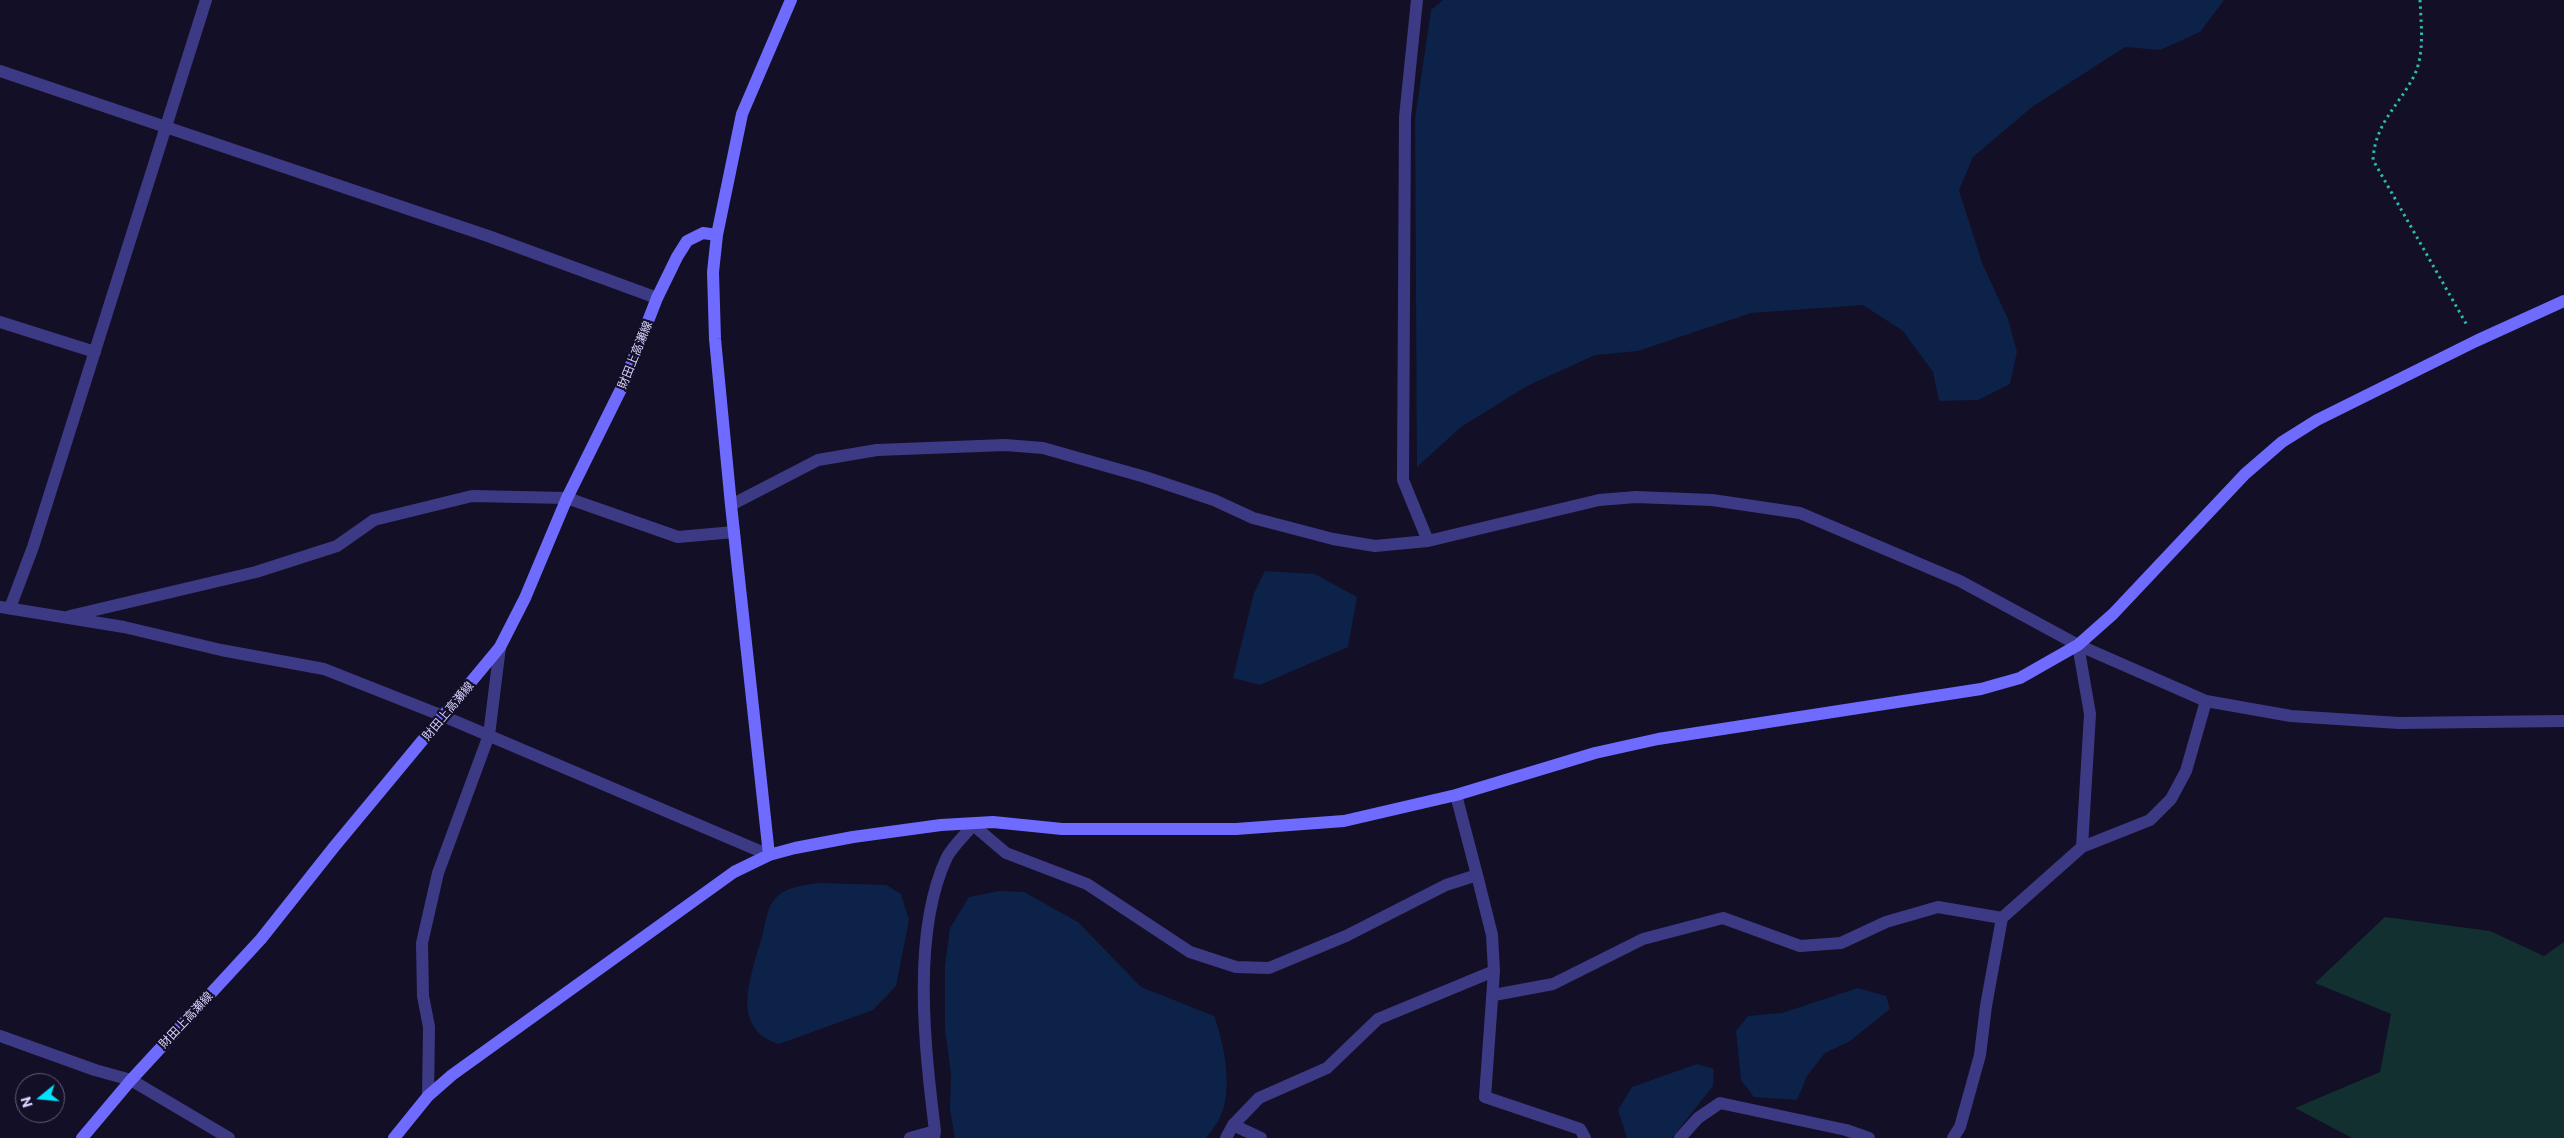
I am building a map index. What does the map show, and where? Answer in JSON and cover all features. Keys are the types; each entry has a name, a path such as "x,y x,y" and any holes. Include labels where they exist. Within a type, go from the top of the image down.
{"street":[{"path":"206,0 33,547 5,607 65,617 324,669 443,716 769,855"},
{"path":"769,855 715,340 713,272 717,235 742,114 791,0"},
{"path":"1418,0 1405,117 1403,480 1428,541"},
{"path":"0,71 478,233 657,298"},
{"name":"財田上高瀬線","path":"82,1138 131,1080 262,939 334,847 500,647 525,598 567,498 624,383 657,298 677,257 687,241 703,233 717,235"},
{"path":"394,1138 428,1096 452,1075 734,872 769,855 853,837 941,825 973,825 992,822 1062,829 1236,829 1344,822 1456,795 1595,753 1658,739 1981,688 2020,678 2078,645 2113,614 2245,474 2282,442 2317,420 2476,341 2564,301"},
{"path":"0,322 95,352"},
{"path":"731,505 818,460 877,450 1004,445 1043,448 1145,476 1214,500 1253,518 1333,539 1376,546 1428,541 1599,500 1636,497 1712,500 1800,514 1960,581 2078,645 2206,701 2291,716 2399,723 2564,721"},
{"path":"65,617 256,572 337,546 374,520 472,496 567,498 678,537 734,532"},
{"path":"2078,645 2090,714 2082,847"},
{"path":"428,1096 429,1026 424,996 422,943 438,872 489,736 500,647"},
{"path":"1953,1138 1960,1127 1980,1055 1986,1006 2002,918 2082,847 2150,820 2171,799 2186,771 2206,701"},
{"path":"1456,795 1492,935 1494,995 1485,1097 1580,1129 1585,1138"},
{"path":"973,825 1006,853 1087,884 1190,952 1236,967 1269,968 1346,936 1446,885 1476,874"},
{"path":"910,1138 934,1134 928,1067 926,1006 925,944 929,909 948,856 973,825"},
{"path":"1494,995 1553,984 1643,939 1723,918 1800,946 1841,944 1886,922 1938,907 2002,918"},
{"path":"1226,1138 1233,1125 1259,1098 1328,1068 1378,1019 1494,971"},
{"path":"0,1036 95,1070 131,1080 229,1138"},
{"path":"1680,1138 1698,1118 1720,1103 1846,1130 1869,1138"},
{"path":"1233,1125 1262,1138"}],"path":[{"path":"2420,0 2422,41 2415,74 2380,127 2374,143 2374,160 2476,341"}],"green space":[{"path":"2385,917 2490,931 2544,956 2564,942 2564,1138 2352,1138 2295,1108 2380,1072 2391,1014 2315,983"}],"water":[{"path":"1443,0 2224,0 2200,32 2160,50 2125,47 2032,107 1973,157 1959,190 1982,263 2008,319 2017,352 2010,384 1978,400 1939,401 1933,372 1903,331 1863,305 1751,313 1638,351 1595,355 1527,386 1461,427 1417,467 1415,119 1431,10"},
{"path":"1265,571 1315,574 1357,597 1348,647 1260,685 1233,678 1254,593"},
{"path":"818,883 886,885 901,894 909,920 896,986 873,1010 779,1044 763,1037 754,1026 749,1014 749,985 771,904 779,895 789,889"},
{"path":"999,891 1024,892 1078,922 1141,987 1214,1016 1224,1052 1227,1079 1225,1104 1220,1118 1206,1138 955,1138 950,1110 951,1074 945,1029 945,966 950,928 969,897"},
{"path":"1858,988 1886,996 1890,1009 1850,1041 1825,1053 1807,1076 1797,1100 1754,1097 1741,1080 1736,1031 1748,1016 1782,1013"},
{"path":"1697,1064 1714,1069 1713,1086 1672,1138 1627,1138 1618,1110 1632,1087"}]}
